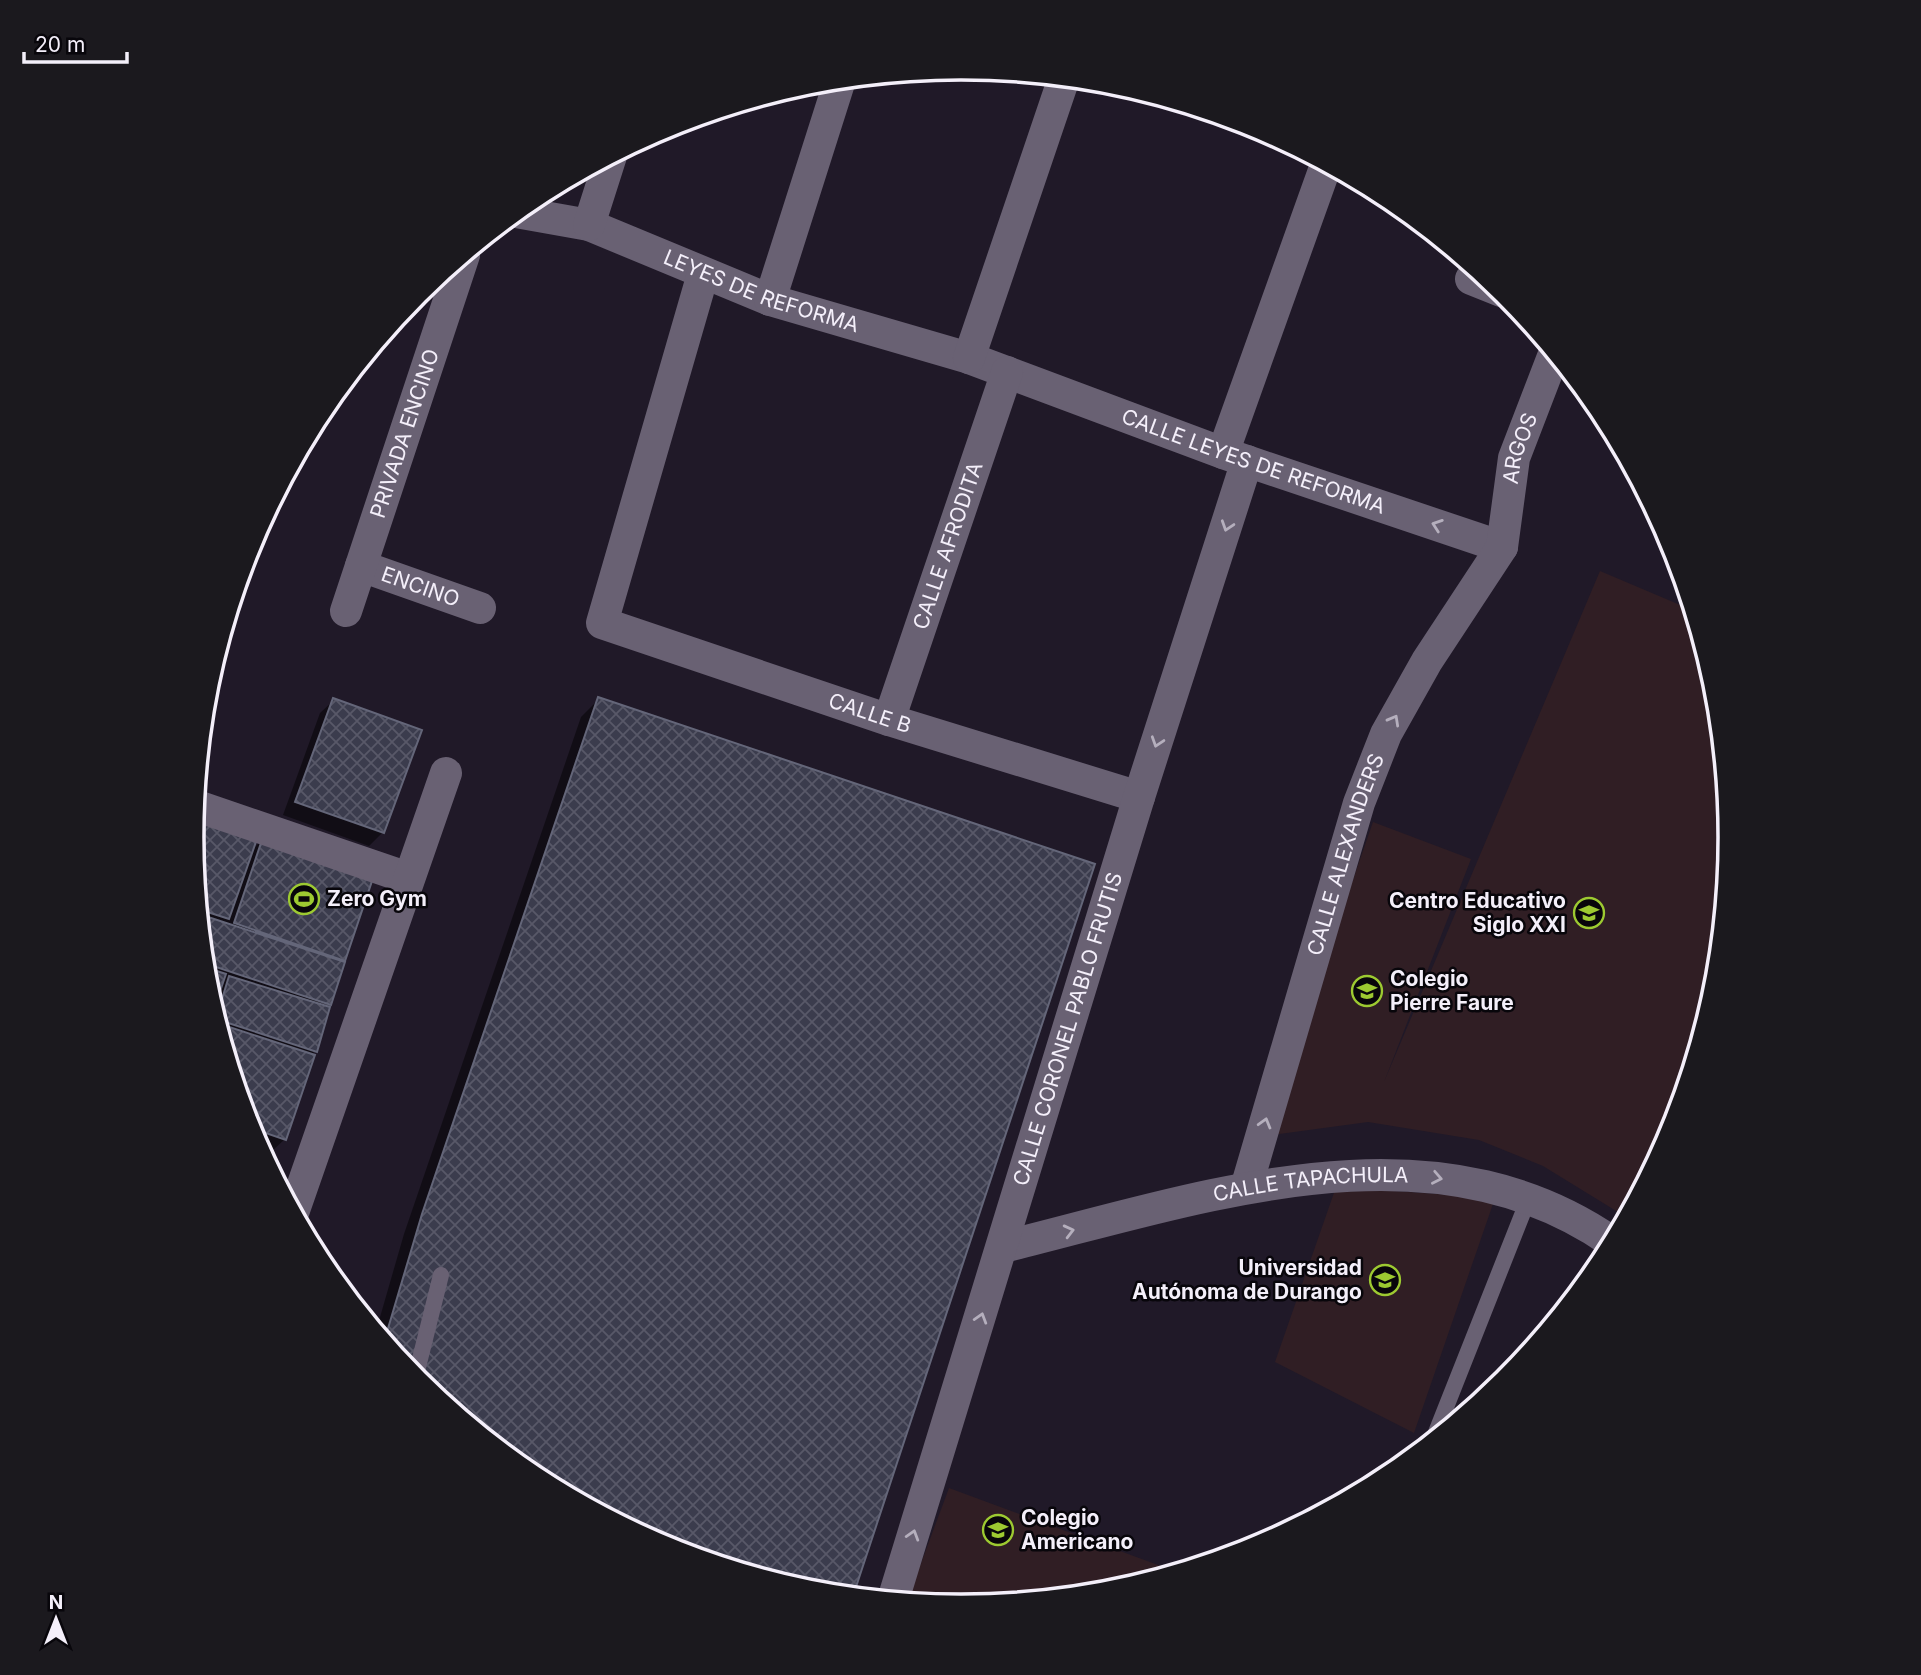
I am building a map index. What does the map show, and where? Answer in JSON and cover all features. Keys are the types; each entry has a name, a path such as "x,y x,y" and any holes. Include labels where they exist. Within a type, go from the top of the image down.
{"street":[{"path":"969,358 1061,87"},
{"path":"770,300 836,91"},
{"path":"589,225 607,169"},
{"name":"CALLE CORONEL PABLO FRUTIS","path":"895,1591 1003,1247 1139,797 1235,457 1323,174"},
{"name":"LEYES DE REFORMA","path":"531,215 589,225 770,300 969,358 1007,372"},
{"name":"PRIVADA ENCINO","path":"346,611 459,270"},
{"name":"CALLE B","path":"703,274 602,623 889,720 1139,797"},
{"name":"ARGOS","path":"1502,547 1514,458 1550,364"},
{"name":"CALLE LEYES DE REFORMA","path":"1007,372 1235,457 1502,547"},
{"name":"CALLE AFRODITA","path":"889,720 1007,372"},
{"name":"CALLE ALEXANDERS","path":"1246,1188 1359,803 1386,734 1427,661 1502,547"},
{"name":"ENCINO","path":"361,566 480,608"},
{"path":"297,1201 446,773"},
{"path":"205,809 408,878"},
{"name":"CALLE TAPACHULA","path":"1003,1247 1246,1188 1363,1173 1422,1175 1528,1199 1603,1236"}],"lane":[{"path":"1440,1423 1528,1199"},
{"path":"418,1366 441,1275"}],"shaded area":[{"name":"Centro Educativo Siglo XXI","path":"1600,571 1680,605 1703,690 1716,788 1718,838 1711,936 1692,1033 1677,1081 1660,1127 1618,1212 1543,1166 1479,1140 1368,1122 1264,1136 1373,822 1471,859 1384,1082"},
{"name":"Universidad Autónoma de Durango","path":"1336,1187 1495,1198 1414,1433 1275,1362"},
{"name":"Colegio Americano","path":"949,1488 1163,1567 1059,1588 1010,1593 910,1593"}],"building":[{"path":"598,697 1095,864 856,1587 765,1569 671,1537 582,1493 540,1467 461,1407 387,1332 422,1214"},
{"path":"333,698 422,730 384,833 295,802"},
{"path":"204,819 258,836 229,919 208,912"},
{"name":"Zero Gym","path":"263,837 374,875 345,961 234,923"},
{"path":"208,917 345,962 331,1005 215,967"},
{"path":"216,971 226,974 220,992"},
{"path":"229,976 330,1007 317,1052 227,1022 222,1001"},
{"path":"227,1026 315,1055 286,1140 263,1132"}],"place":[{"name":"Zero Gym","path":"304,899"},
{"name":"Centro Educativo Siglo XXI","path":"1589,913"},
{"name":"Colegio Pierre Faure","path":"1367,991"},
{"name":"Universidad Autónoma de Durango","path":"1385,1280"},
{"name":"Colegio Americano","path":"998,1530"}]}
